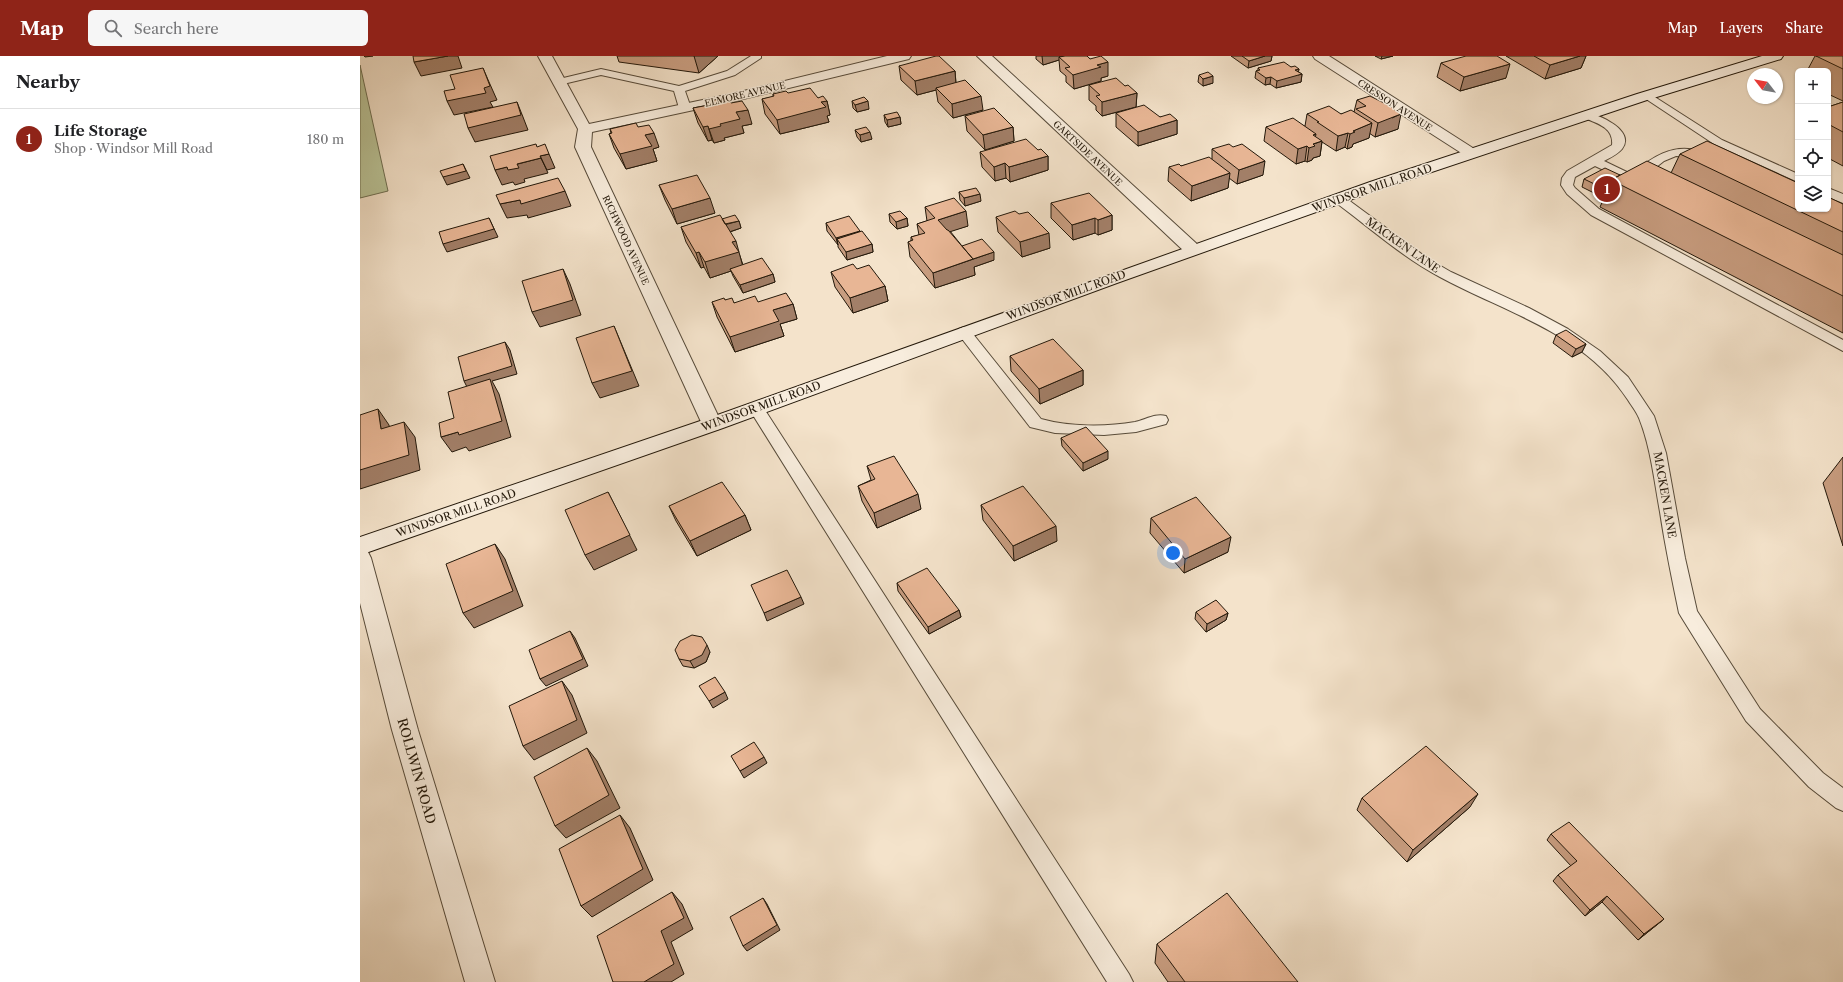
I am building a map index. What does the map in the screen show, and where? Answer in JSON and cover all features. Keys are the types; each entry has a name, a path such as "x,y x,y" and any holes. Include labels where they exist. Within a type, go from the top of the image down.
{"street":[{"path":"545,56 585,129"},
{"name":"ELMORE AVENUE","path":"585,129 731,98 904,56"},
{"name":"GARTSIDE AVENUE","path":"984,56 1192,249"},
{"name":"CRESSON AVENUE","path":"1320,56 1471,154"},
{"name":"WINDSOR MILL ROAD","path":"360,546 712,424 1192,249 1646,94 1776,56"},
{"name":"RICHWOOD AVENUE","path":"585,129 583,147 712,424"},
{"name":"ROLLWIN ROAD","path":"360,558 405,730 480,982"}],"lane":[{"path":"559,82 601,72 679,89 731,73 756,58 756,56"},
{"path":"679,89 685,108"},
{"path":"1646,94 1718,142 1795,177"},
{"path":"1586,115 1610,126 1617,133 1618,139 1616,147 1568,178 1567,185 1571,191 1596,212 1843,346"},
{"path":"1632,179 1670,153 1681,151 1690,152 1706,158 1719,166"},
{"path":"1594,161 1654,189"},
{"path":"1831,193 1843,199"},
{"name":"MACKEN LANE","path":"1339,199 1422,261 1446,275 1524,311 1563,332 1595,354 1623,381 1646,416 1658,453 1676,558 1688,613 1753,715 1816,780 1843,801"},
{"path":"964,332 1036,423 1055,428 1104,430 1136,427 1160,420"},
{"path":"756,408 1121,982"}],"green space":[{"path":"360,65 388,191 360,198"}],"building":[{"path":"413,56 448,56 414,62"},
{"path":"939,56 955,71 915,81 899,66"},
{"path":"1087,56 1090,59 1101,56 1108,62 1097,65 1101,67 1073,75 1065,68 1070,67 1059,57"},
{"path":"1242,56 1265,56 1249,61"},
{"path":"1466,56 1497,56 1510,64 1464,77 1441,63"},
{"path":"1534,56 1580,56 1550,65"},
{"path":"1816,56 1843,56 1843,69"},
{"path":"1284,62 1291,67 1295,66 1299,69 1295,70 1302,74 1277,81 1271,77 1266,78 1256,71 1260,70 1258,68"},
{"path":"483,68 490,86 484,88 486,93 447,101 444,91 455,89 450,75"},
{"path":"1208,72 1213,76 1203,79 1199,75"},
{"path":"1116,78 1125,86 1128,85 1137,93 1102,102 1096,96 1100,95 1089,85"},
{"path":"965,80 981,96 952,104 936,88"},
{"path":"810,88 818,98 823,96 827,101 821,102 826,107 777,120 762,99 774,96 773,94 786,91 788,93"},
{"path":"1370,96 1394,108 1392,108 1401,114 1378,123 1356,109 1366,106 1357,100"},
{"path":"864,97 868,101 855,105 852,101"},
{"path":"718,99 719,102 729,100 731,103 742,101 748,110 736,112 740,119 720,124 721,126 709,129 708,126 703,127 693,108 709,105 708,102"},
{"path":"517,102 521,115 468,128 464,114"},
{"path":"1843,102 1843,132 1831,126 1831,106"},
{"path":"1144,105 1160,117 1170,114 1177,120 1138,132 1116,113"},
{"path":"1329,106 1341,114 1351,110 1372,123 1353,131 1355,132 1350,134 1348,133 1338,136 1307,114"},
{"path":"994,108 1013,127 983,135 965,116"},
{"path":"897,112 900,117 887,120 884,115"},
{"path":"1293,118 1316,134 1313,135 1322,141 1313,144 1315,146 1309,148 1307,146 1298,149 1266,127"},
{"path":"636,123 638,127 649,125 654,133 645,135 652,146 620,154 609,134 612,133 610,129"},
{"path":"866,127 870,132 860,135 855,130"},
{"path":"1026,139 1038,150 1041,149 1048,156 1009,167 1005,163 994,167 980,152"},
{"path":"1707,141 1795,182 1795,209 1680,154"},
{"path":"536,144 537,147 545,144 549,154 540,156 541,158 517,164 519,168 508,170 507,167 495,170 490,156"},
{"path":"1229,144 1233,147 1242,144 1265,161 1239,170 1212,149"},
{"path":"1209,157 1230,173 1192,186 1169,167 1179,164 1181,166"},
{"path":"1647,161 1843,255 1843,296 1611,180"},
{"path":"463,164 466,171 443,177 440,171"},
{"path":"1605,168 1620,175 1611,180 1607,190 1584,179"},
{"path":"697,175 710,198 672,209 659,185"},
{"path":"558,178 565,191 521,204 520,200 500,204 496,195"},
{"path":"976,188 980,194 964,198 959,192"},
{"path":"1089,193 1112,215 1098,220 1095,218 1072,225 1051,203"},
{"path":"954,198 966,211 938,220 973,259 933,273 908,242 913,240 911,237 925,233 917,224 935,218 925,207"},
{"path":"1831,198 1843,204 1843,232 1801,212 1831,212"},
{"path":"900,211 907,218 896,222 889,214"},
{"path":"1015,211 1019,214 1028,212 1049,233 1020,242 996,217"},
{"path":"720,215 736,241 732,242 739,252 705,262 699,252 696,253 681,227"},
{"path":"735,215 739,221 725,224 722,219"},
{"path":"849,216 860,231 836,238 826,223"},
{"path":"489,218 494,229 443,244 439,232"},
{"path":"862,231 872,244 846,252 837,239"},
{"path":"982,239 994,252 973,259 962,246"},
{"path":"762,258 773,274 740,285 730,269"},
{"path":"853,264 857,269 869,265 885,286 850,298 831,272"},
{"path":"563,269 573,300 532,312 522,281"},
{"path":"786,293 793,304 773,310 779,321 730,337 712,302 724,298 725,300 732,298 734,303 755,296 758,302"},
{"path":"614,326 632,371 592,383 576,338"},
{"path":"1566,330 1586,344 1576,349 1556,335"},
{"path":"1053,339 1083,370 1039,389 1010,356"},
{"path":"505,342 512,366 464,381 458,357"},
{"path":"490,379 502,421 459,435 458,432 441,437 439,423 454,418 448,392"},
{"path":"378,409 381,429 404,422 409,455 360,470 360,415"},
{"path":"1086,427 1108,451 1083,463 1061,438"},
{"path":"894,456 918,494 874,513 858,486 875,479 867,466"},
{"path":"722,482 745,515 690,541 669,506"},
{"path":"1023,486 1056,526 1013,546 981,505"},
{"path":"608,492 630,535 585,555 565,510"},
{"path":"1196,497 1231,537 1185,559 1151,518"},
{"path":"495,544 513,591 463,613 446,564"},
{"path":"927,568 959,610 928,627 897,583"},
{"path":"787,570 801,597 764,613 751,585"},
{"path":"1216,600 1228,613 1207,624 1196,612"},
{"path":"570,631 583,659 540,679 529,650"},
{"path":"692,635 702,637 707,645 702,655 690,661 679,659 675,650 680,641"},
{"path":"715,677 725,692 709,701 699,686"},
{"path":"562,681 577,720 523,746 509,706"},
{"path":"754,742 764,757 740,771 731,756"},
{"path":"1426,746 1478,794 1413,850 1362,798"},
{"path":"587,748 609,795 555,826 534,777"},
{"path":"620,815 643,869 581,906 559,849"},
{"path":"1569,822 1664,919 1644,934 1607,896 1590,910 1558,875 1577,861 1551,834"},
{"path":"672,892 684,918 661,931 674,964 644,982 613,982 597,936"},
{"path":"1227,893 1298,982 1185,982 1157,944"},
{"path":"763,898 777,925 743,946 730,917"}],"place":[{"name":"Life Storage","path":"1607,189"}]}
